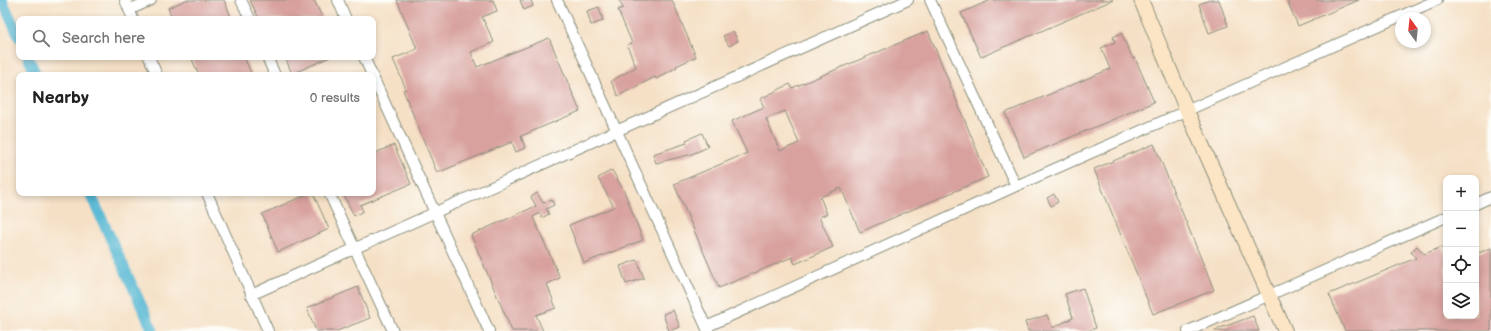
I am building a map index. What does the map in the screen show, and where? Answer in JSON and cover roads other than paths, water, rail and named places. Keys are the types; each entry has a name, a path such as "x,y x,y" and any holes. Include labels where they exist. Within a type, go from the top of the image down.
{"street":[{"path":"125,0 131,15 151,0"},
{"path":"241,0 249,16"},
{"path":"338,0 345,16"},
{"path":"557,0 707,329 1016,186 1437,0"},
{"path":"251,295 434,212 618,132 908,0"},
{"path":"930,0 1016,186"},
{"path":"1142,0 1188,111 1285,331"},
{"path":"150,60 156,72"},
{"path":"268,60 274,72"},
{"path":"365,60 370,72"},
{"path":"376,85 489,331"},
{"path":"208,196 268,331"},
{"path":"330,196 393,331"},
{"path":"1479,203 1491,197"},
{"path":"1188,331 1443,218"}],"waterway":[{"path":"2,0 16,30"},
{"path":"29,60 35,72"},
{"path":"91,196 153,331"}]}
